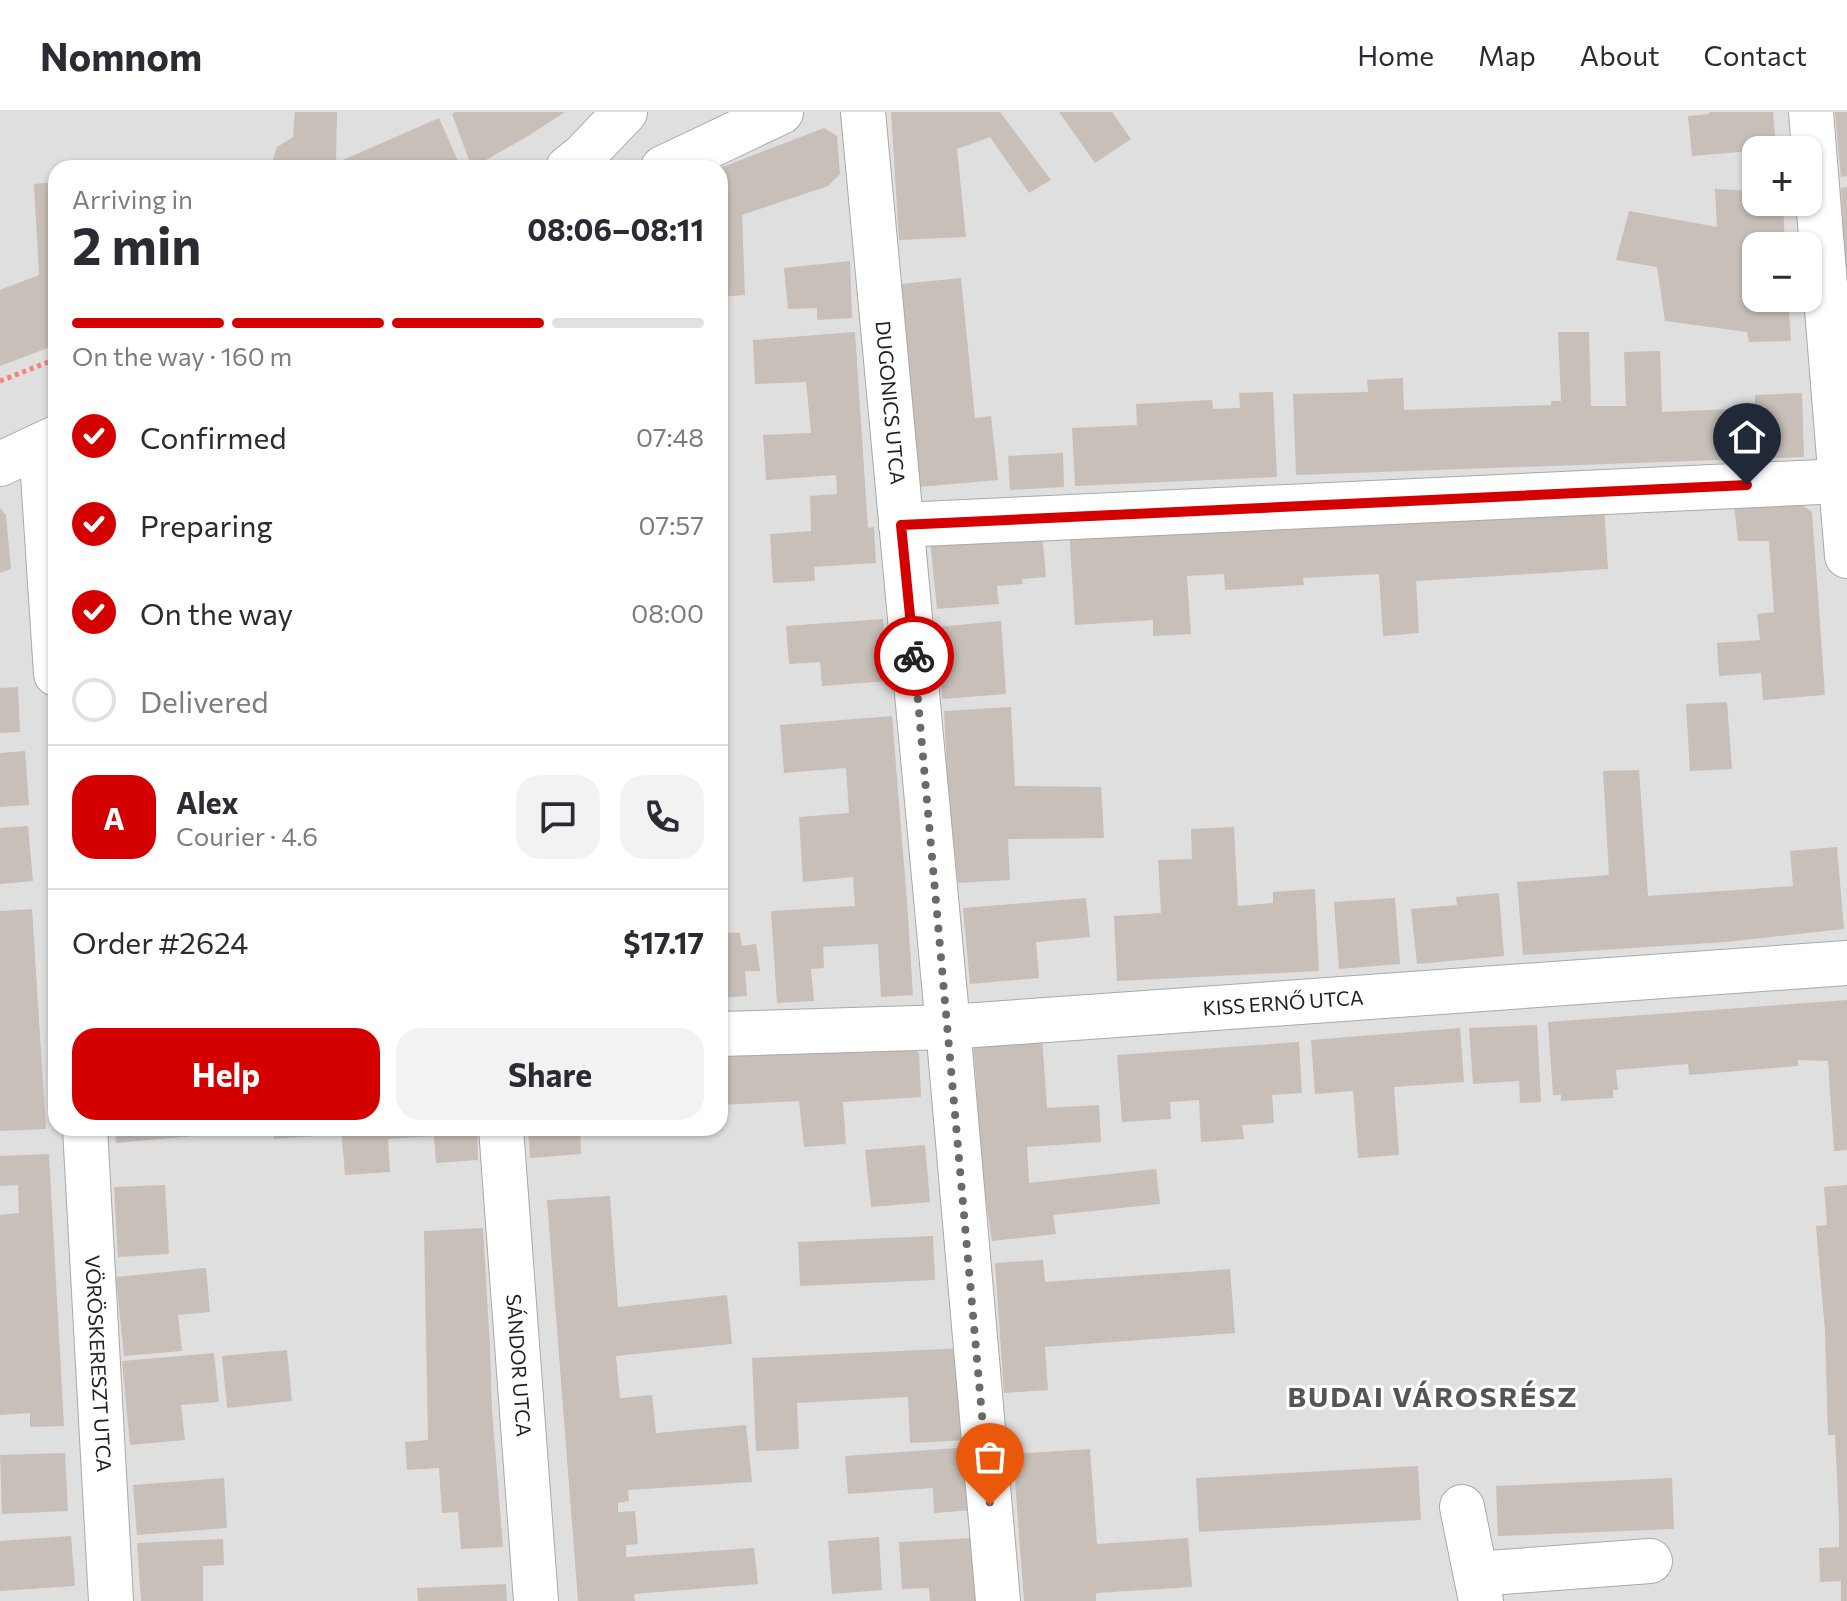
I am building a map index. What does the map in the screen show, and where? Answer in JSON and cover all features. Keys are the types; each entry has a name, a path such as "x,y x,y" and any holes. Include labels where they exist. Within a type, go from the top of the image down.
{"street":[{"path":"578,160 625,112"},
{"path":"680,160 781,112"},
{"name":"DUGONICS UTCA","path":"863,112 998,1601"},
{"path":"1811,112 1847,556"},
{"path":"0,464 48,442"},
{"path":"901,525 1841,481"},
{"name":"KISS ERNŐ UTCA","path":"728,1034 948,1027 1847,963"},
{"name":"VÖRÖSKERESZT UTCA","path":"85,1136 111,1601"},
{"name":"SÁNDOR UTCA","path":"502,1136 536,1601"},
{"path":"1462,1507 1473,1594 1650,1561"}],"path":[{"path":"0,381 48,362"}],"shaded area":[{"path":"0,112 1847,112 1847,1601 0,1601"}],"building":[{"path":"295,112 337,112 336,160 273,160 277,147 293,137"},
{"path":"565,112 486,160 469,160 452,114"},
{"path":"891,112 1000,112 1051,180 1029,193 990,137 957,149 966,237 899,240"},
{"path":"1059,112 1112,112 1131,139 1095,163"},
{"path":"1773,112 1775,136 1742,136 1742,152 1692,156 1688,116"},
{"path":"1835,112 1847,112 1847,176 1841,177"},
{"path":"439,118 457,160 343,160"},
{"path":"824,128 837,136 840,174 828,186 742,215 745,295 728,296 728,165"},
{"path":"48,183 48,348 0,366 0,290 39,275 34,184"},
{"path":"1847,187 1847,266 1845,266 1841,188"},
{"path":"1715,189 1742,190 1742,216 1784,216 1784,232 1742,232 1742,312 1789,312 1791,341 1749,342 1747,332 1665,321 1657,267 1616,260 1629,211 1717,227"},
{"path":"850,261 852,318 817,320 817,308 788,309 784,268"},
{"path":"961,278 975,418 991,416 998,480 919,487 901,284"},
{"path":"855,332 868,528 874,527 876,563 814,567 815,581 773,583 770,534 811,531 810,496 837,494 836,475 766,480 763,435 811,433 806,382 755,384 753,340"},
{"path":"1558,332 1589,332 1591,406 1626,406 1624,352 1660,351 1662,412 1755,408 1755,395 1802,393 1804,457 1296,475 1293,394 1368,392 1367,380 1403,378 1404,410 1551,405 1551,401 1561,401"},
{"path":"1273,392 1277,477 1075,486 1072,428 1137,425 1136,404 1212,400 1213,409 1240,408 1239,393"},
{"path":"1063,453 1064,487 1010,490 1008,456"},
{"path":"1799,503 1812,512 1825,695 1763,700 1761,673 1719,676 1717,643 1760,640 1757,614 1774,612 1769,541 1738,541 1734,505"},
{"path":"1604,505 1608,569 1416,581 1419,633 1383,636 1379,574 1303,578 1304,585 1225,590 1224,574 1187,576 1191,634 1153,636 1153,620 1075,625 1069,528"},
{"path":"0,508 6,515 11,569 0,573"},
{"path":"1042,530 1046,577 1022,579 1023,584 997,586 999,604 937,609 930,540"},
{"path":"883,619 888,681 822,686 820,662 789,664 786,626"},
{"path":"1001,621 1006,694 942,699 937,627"},
{"path":"18,687 20,732 0,733 0,688"},
{"path":"1727,702 1732,769 1690,771 1686,704"},
{"path":"1011,707 1015,786 1101,787 1104,838 1008,839 1010,880 958,883 948,790 944,711"},
{"path":"892,716 913,995 881,997 878,944 823,947 824,968 811,969 814,1001 777,1003 771,911 855,906 853,877 803,882 799,817 849,813 846,768 784,773 780,725"},
{"path":"25,751 29,805 0,807 0,753"},
{"path":"1639,770 1648,896 1793,886 1790,851 1837,847 1844,929 1726,942 1523,955 1517,882 1609,875 1603,771"},
{"path":"28,826 33,881 0,884 0,828"},
{"path":"1234,827 1238,906 1273,903 1273,892 1315,889 1319,971 1117,981 1114,916 1161,913 1158,860 1192,859 1191,829"},
{"path":"1499,893 1504,956 1417,964 1411,909 1457,905 1456,897"},
{"path":"1086,898 1090,937 1036,942 1039,978 970,984 963,908"},
{"path":"1395,898 1400,964 1339,969 1334,902"},
{"path":"32,909 46,1129 0,1131 0,911"},
{"path":"728,932 740,933 742,946 756,944 760,971 745,971 747,996 728,997"},
{"path":"1847,1000 1847,1150 1834,1151 1828,1061 1798,1060 1798,1066 1689,1075 1688,1064 1616,1070 1618,1090 1613,1090 1613,1098 1561,1101 1561,1095 1553,1095 1548,1022"},
{"path":"1537,1025 1541,1102 1520,1103 1519,1081 1473,1084 1469,1028"},
{"path":"1460,1028 1464,1082 1394,1087 1399,1155 1358,1158 1353,1091 1315,1094 1311,1040"},
{"path":"1042,1037 1047,1108 1099,1105 1101,1142 1027,1147 1029,1183 1156,1169 1160,1204 1053,1215 1056,1234 992,1241 984,1187 973,1041"},
{"path":"1299,1042 1302,1093 1272,1095 1274,1123 1242,1125 1244,1139 1201,1142 1199,1100 1170,1102 1171,1119 1122,1122 1117,1055"},
{"path":"907,1044 919,1053 921,1097 843,1102 846,1144 804,1147 799,1101 728,1105 728,1055"},
{"path":"116,1136 195,1136 116,1143"},
{"path":"274,1136 318,1136 274,1139"},
{"path":"342,1136 434,1136 388,1139 390,1172 345,1175"},
{"path":"434,1136 477,1136 478,1160 436,1163"},
{"path":"529,1136 580,1136 581,1154 530,1158"},
{"path":"925,1145 930,1202 871,1207 865,1150"},
{"path":"49,1154 64,1426 30,1427 30,1413 0,1415 0,1215 19,1213 18,1185 0,1186 0,1156"},
{"path":"165,1185 169,1254 118,1257 114,1187"},
{"path":"1847,1185 1847,1601 1841,1601 1841,1581 1820,1582 1819,1548 1839,1547 1839,1521 1835,1435 1828,1435 1825,1331 1816,1226 1827,1225 1824,1187"},
{"path":"610,1196 618,1307 727,1295 732,1344 616,1356 620,1398 652,1395 656,1433 746,1425 752,1482 628,1490 629,1501 618,1503 618,1512 635,1511 638,1544 626,1545 626,1557 754,1548 758,1584 634,1594 635,1601 578,1601 547,1200"},
{"path":"483,1228 492,1410 503,1547 461,1549 458,1512 442,1513 439,1468 407,1470 405,1442 428,1440 424,1231"},
{"path":"933,1236 935,1280 800,1286 798,1242"},
{"path":"1043,1260 1045,1282 1230,1269 1235,1333 1045,1347 1048,1390 1004,1393 995,1263"},
{"path":"206,1268 210,1312 178,1315 182,1351 124,1356 116,1277"},
{"path":"964,1348 969,1440 910,1443 908,1397 797,1403 799,1449 756,1451 752,1358"},
{"path":"287,1350 292,1401 227,1408 222,1356"},
{"path":"214,1353 219,1402 181,1405 185,1440 130,1445 122,1361"},
{"path":"970,1447 975,1510 934,1513 933,1488 848,1494 845,1456"},
{"path":"1090,1449 1097,1544 1188,1538 1192,1587 1096,1593 1096,1601 1024,1601 1013,1454"},
{"path":"65,1453 68,1511 2,1514 0,1455"},
{"path":"1418,1466 1421,1520 1199,1532 1196,1478"},
{"path":"224,1478 227,1528 137,1535 133,1485"},
{"path":"1672,1478 1674,1529 1498,1536 1496,1486"},
{"path":"71,1536 75,1586 0,1591 0,1541"},
{"path":"879,1537 882,1590 832,1594 828,1541"},
{"path":"973,1538 977,1601 930,1601 929,1588 902,1589 899,1542"},
{"path":"223,1539 224,1565 203,1566 203,1601 141,1601 137,1543"},
{"path":"506,1584 507,1601 418,1601 417,1588"}],"way so far":[{"path":"914,656 990,1505"}],"district":[{"name":"BUDAI VÁROSRÉSZ","path":"1433,1397"}],"route":[{"path":"914,656 901,525 1747,485"}]}
